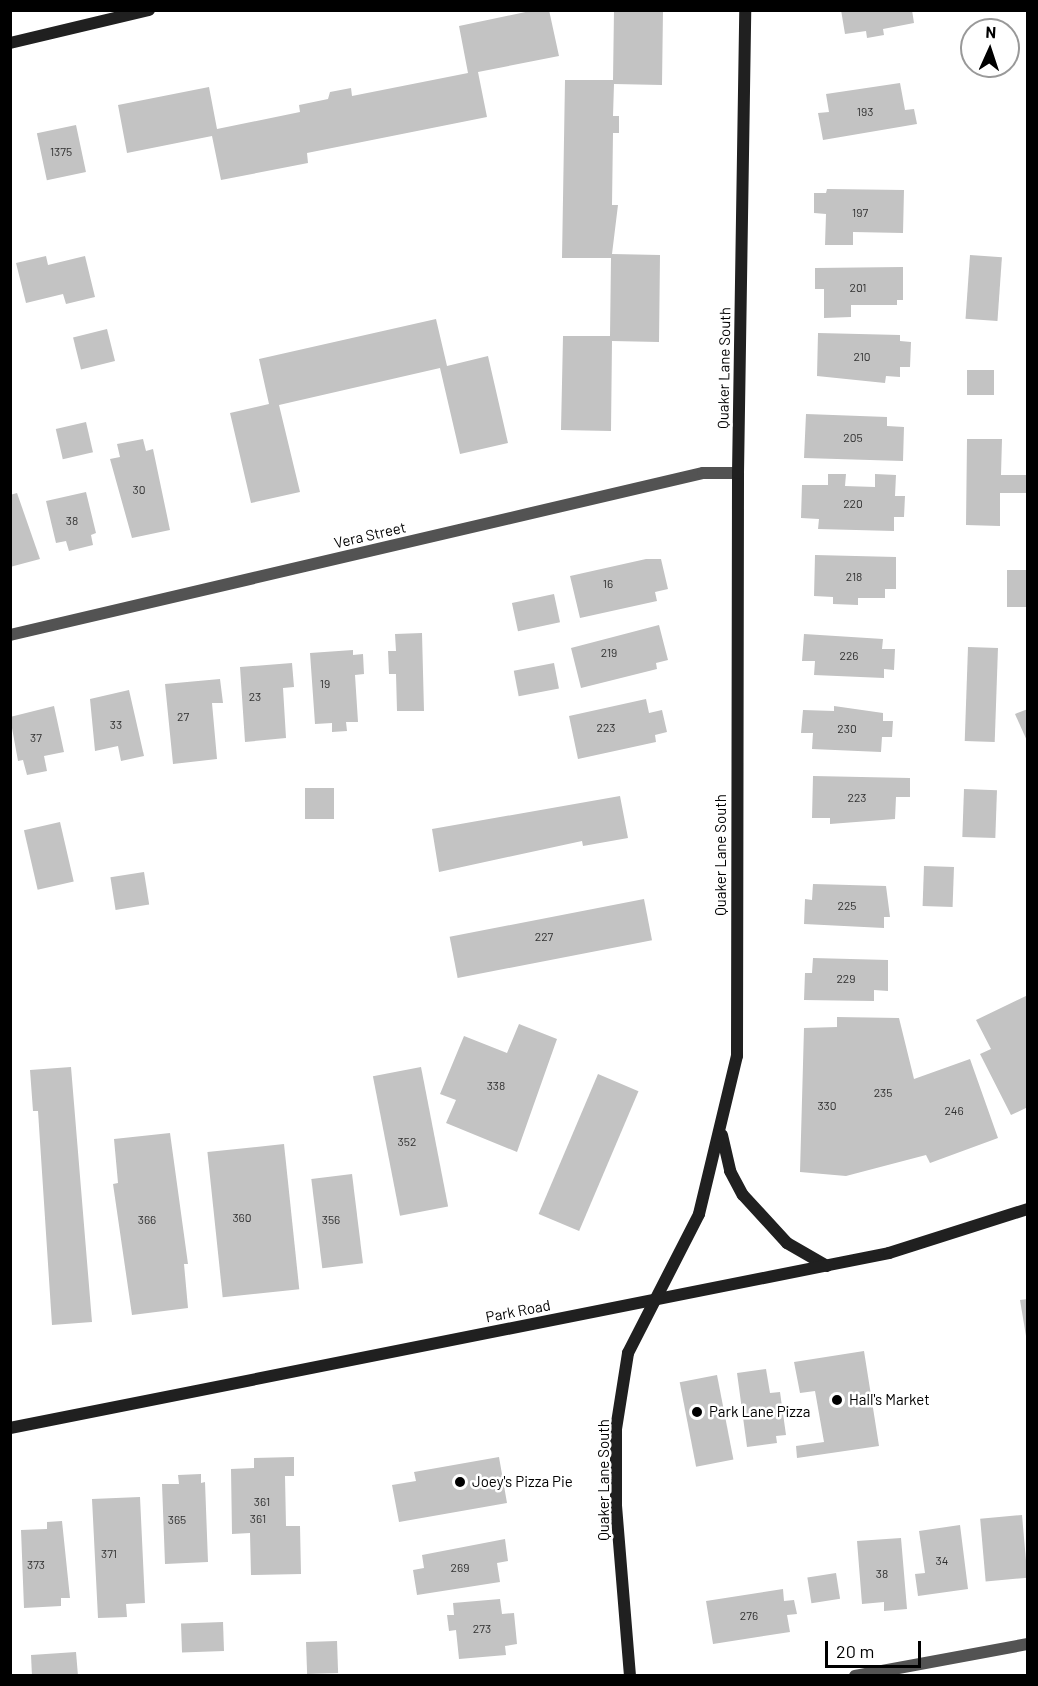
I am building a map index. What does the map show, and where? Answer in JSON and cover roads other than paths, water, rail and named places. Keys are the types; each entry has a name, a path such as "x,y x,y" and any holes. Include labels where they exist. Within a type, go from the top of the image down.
{"main road":[{"path":"10,43 149,10"},
{"name":"Quaker Lane South","path":"630,1676 616,1505 616,1429 628,1353 653,1299 699,1214 721,1131 737,1056 738,473 745,10"},
{"path":"721,1131 730,1172 743,1195 787,1243 827,1266"},
{"name":"Park Road","path":"10,1428 827,1266 958,1234 1028,1209"}],"street":[{"name":"Vera Street","path":"10,635 703,473 738,473"},
{"path":"855,1676 1028,1644"}],"place":[{"name":"Hall's Market","path":"837,1400"},
{"name":"Park Lane Pizza","path":"697,1412"},
{"name":"Joey's Pizza Pie","path":"460,1482"}]}
